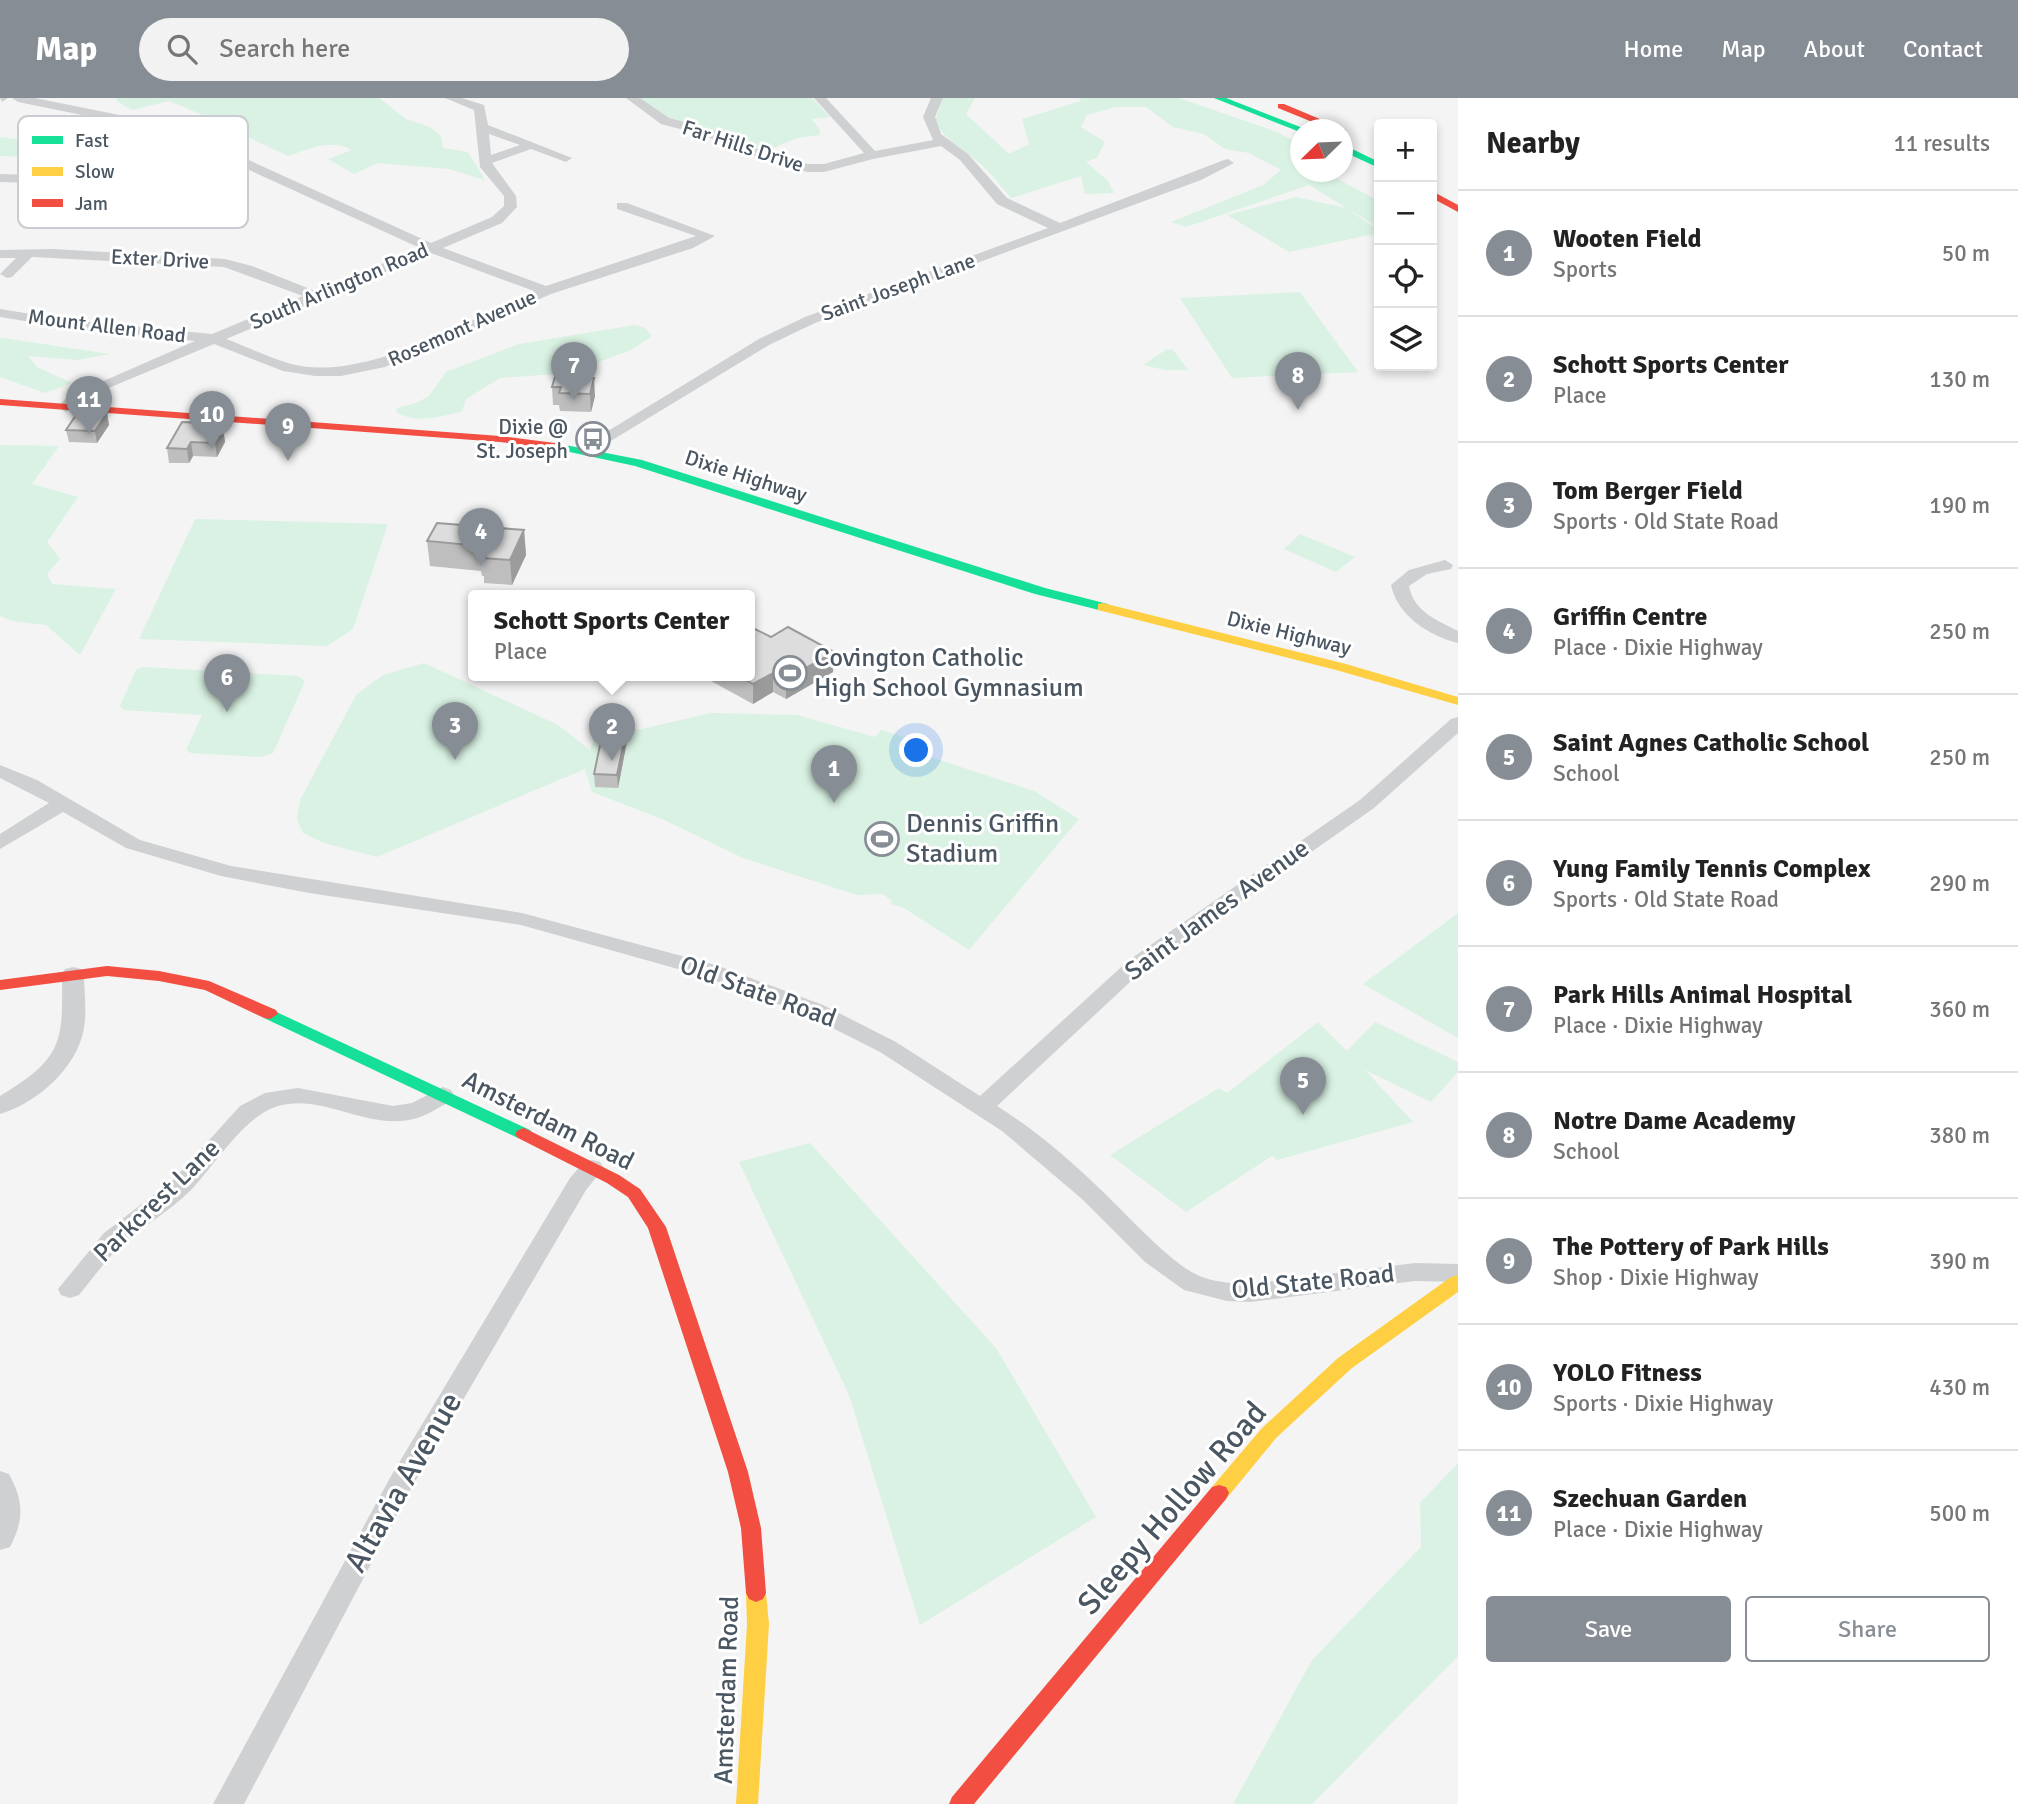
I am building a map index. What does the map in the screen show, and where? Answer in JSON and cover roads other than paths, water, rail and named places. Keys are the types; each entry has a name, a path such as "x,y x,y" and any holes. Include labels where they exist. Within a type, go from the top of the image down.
{"main road":[{"path":"1218,98 1290,125"},
{"path":"1258,98 1313,119"},
{"path":"1353,135 1374,145"},
{"path":"1353,152 1374,162"},
{"path":"1437,197 1458,209"},
{"name":"Dixie Highway","path":"0,402 500,439 586,451 638,463 1040,591 1341,667 1458,701"},
{"name":"Amsterdam Road","path":"0,985 107,971 159,976 209,986 443,1095 592,1168 634,1193 657,1227 738,1472 751,1528 758,1624 747,1804"},
{"name":"Sleepy Hollow Road","path":"960,1804 1269,1433 1345,1363 1458,1282"}],"street":[{"path":"18,98 106,116"},
{"name":"South Arlington Road","path":"66,407 72,400 94,389 497,220 511,207 510,196 486,167 484,105 451,98"},
{"name":"Far Hills Drive","path":"632,98 665,121 708,132 787,164 824,168 872,155 944,142"},
{"path":"820,98 872,155"},
{"path":"937,98 929,117 935,136 964,157 1002,201 1059,228"},
{"path":"484,128 566,158"},
{"path":"486,161 532,145"},
{"name":"Saint Joseph Lane","path":"586,451 764,342 810,320 1228,163"},
{"path":"248,165 431,248 546,291"},
{"path":"0,177 18,178"},
{"name":"Rosemont Avenue","path":"214,339 296,370 357,370 385,363 546,291 708,236 622,206"},
{"path":"7,274 29,253"},
{"name":"Exter Drive","path":"0,254 29,253 225,263 315,296"},
{"name":"Mount Allen Road","path":"0,313 68,324 214,339"},
{"path":"1445,565 1415,572 1400,585 1401,594 1405,604 1415,614 1458,638"},
{"name":"Saint James Avenue","path":"983,1105 1136,965 1367,804 1458,723"},
{"name":"Old State Road","path":"0,771 30,784 133,844 205,866 310,887 522,919 711,971 815,1010 859,1030 983,1105 1040,1148 1154,1256 1193,1284 1227,1292 1250,1293 1415,1272 1458,1273"},
{"path":"0,843 62,804"},
{"path":"0,1105 34,1086 54,1067 66,1049 73,1031 73,974"},
{"name":"Parkcrest Lane","path":"70,1289 113,1238 181,1186 248,1111 260,1103 304,1096 371,1113 401,1115 426,1108 443,1095"},
{"name":"Altavia Avenue","path":"228,1804 400,1485 572,1196 592,1168"},
{"path":"0,1482 8,1497 10,1516 0,1539"}],"place":[{"name":"Park Hills Animal Hospital","path":"574,400"},
{"name":"Notre Dame Academy","path":"1298,410"},
{"name":"Szechuan Garden","path":"89,434"},
{"name":"Dixie @ St. Joseph","path":"593,439"},
{"name":"YOLO Fitness","path":"212,449"},
{"name":"The Pottery of Park Hills","path":"288,461"},
{"name":"Griffin Centre","path":"481,566"},
{"name":"Covington Catholic High School Gymnasium","path":"790,673"},
{"name":"Yung Family Tennis Complex","path":"227,712"},
{"name":"Tom Berger Field","path":"455,760"},
{"name":"Schott Sports Center","path":"612,761"},
{"name":"Wooten Field","path":"834,803"},
{"name":"Dennis Griffin Stadium","path":"882,839"},
{"name":"Saint Agnes Catholic School","path":"1303,1115"}]}
